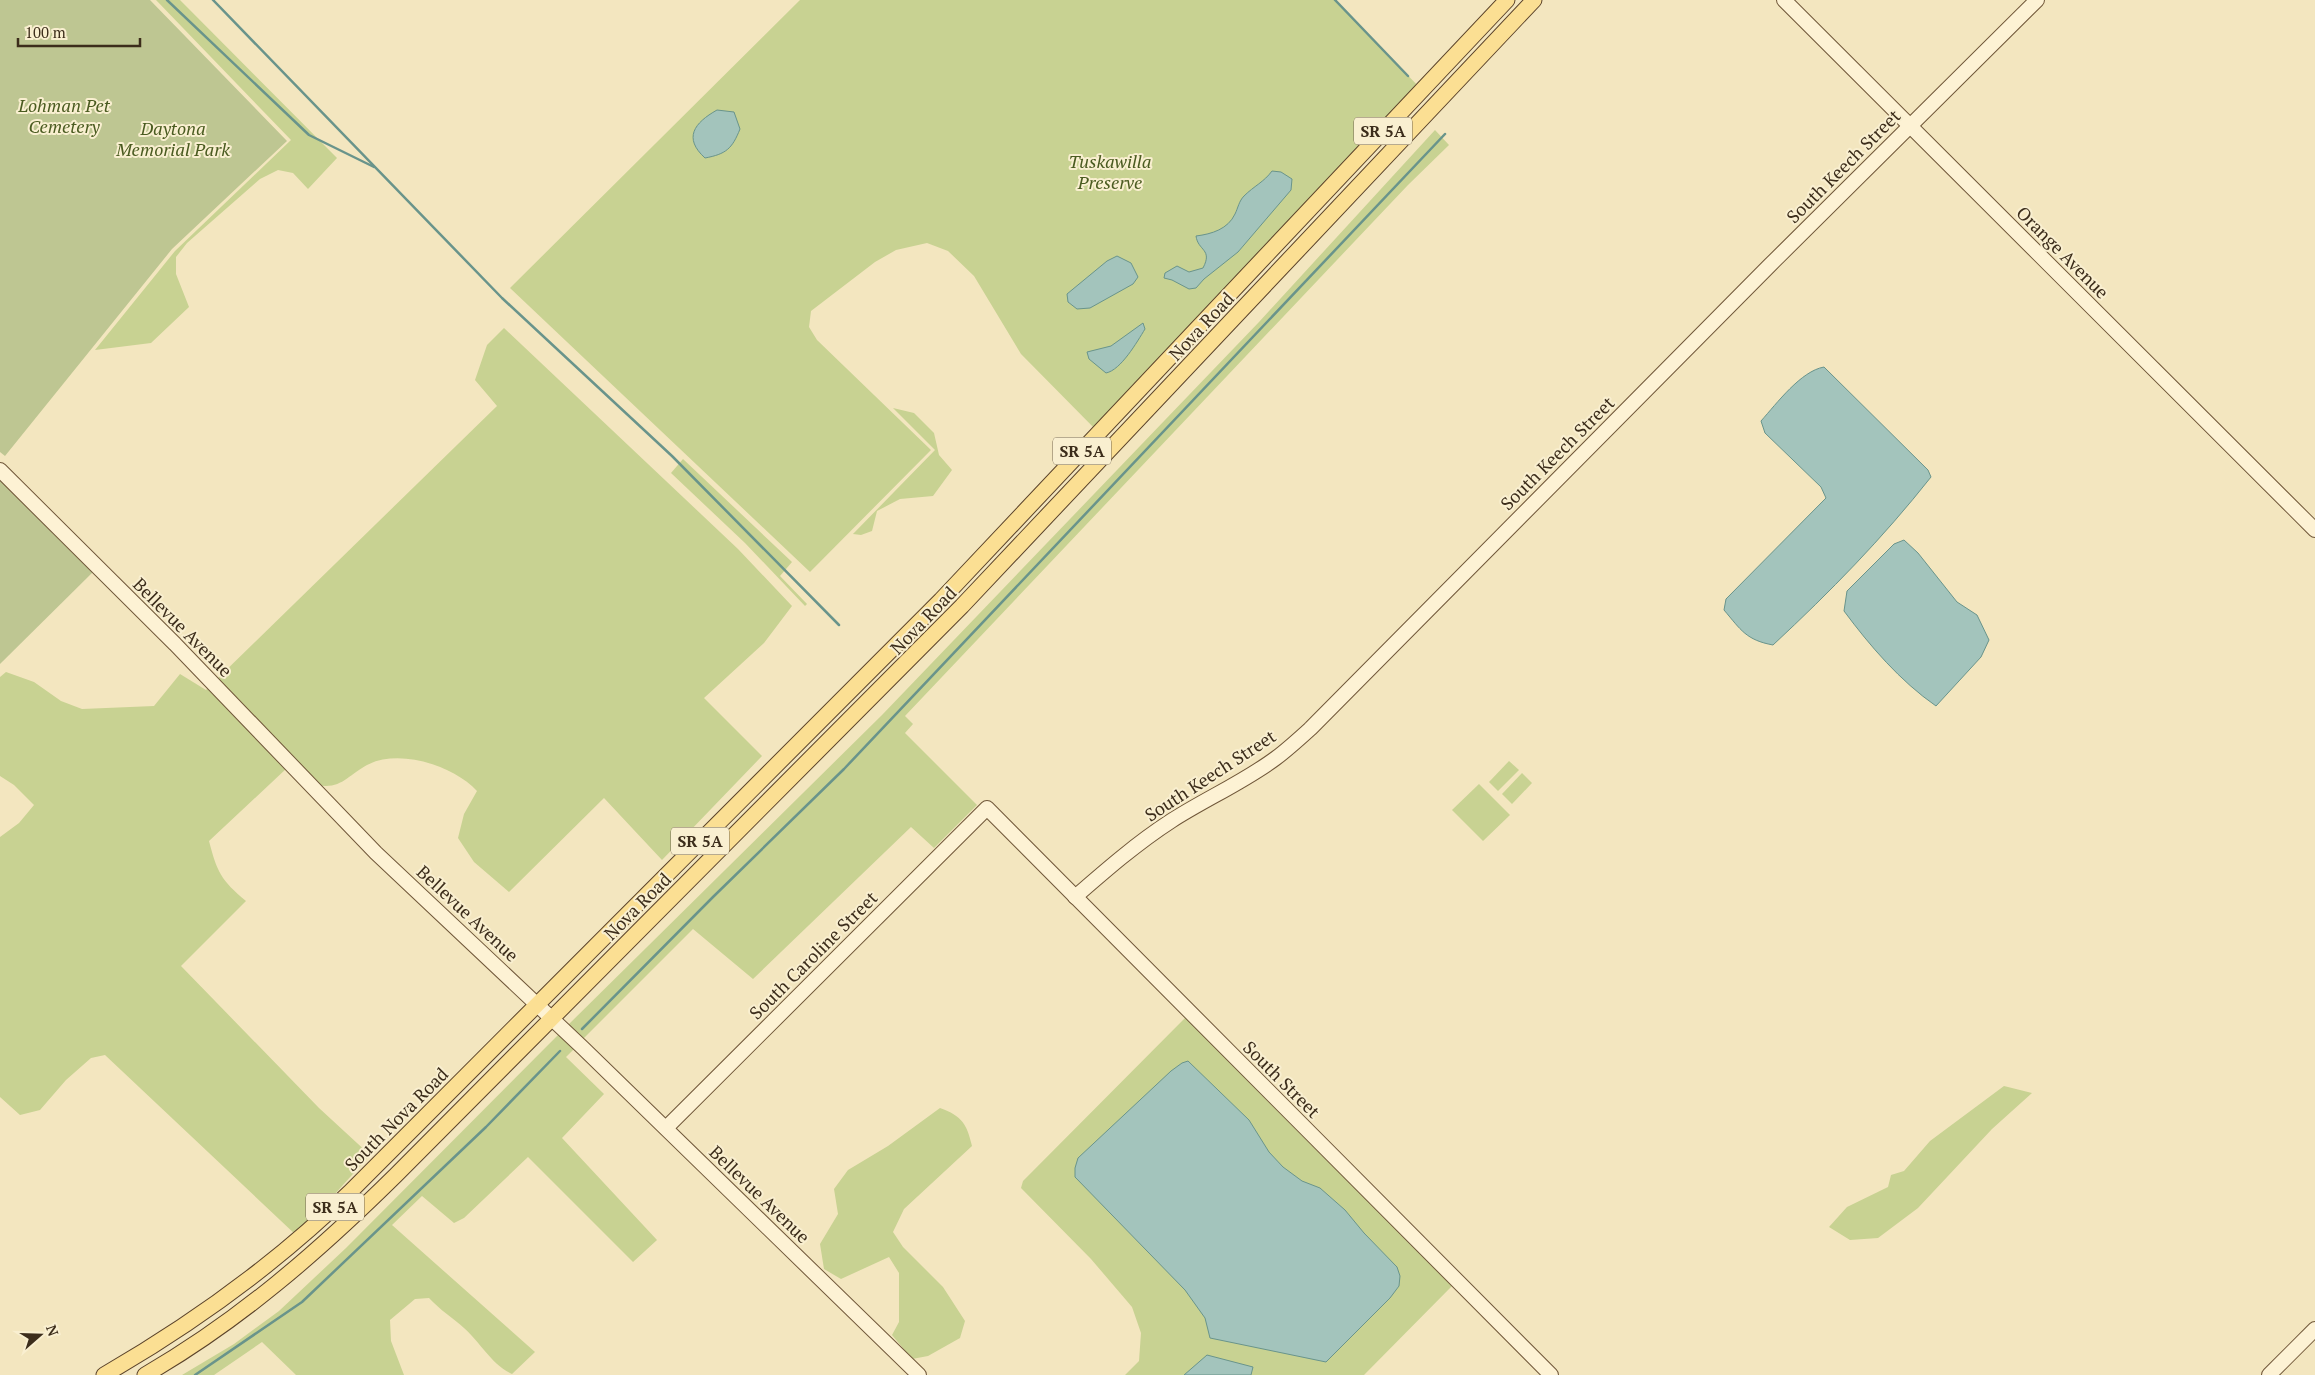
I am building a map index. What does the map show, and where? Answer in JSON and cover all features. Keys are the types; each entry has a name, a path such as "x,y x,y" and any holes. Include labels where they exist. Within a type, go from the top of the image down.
{"main road":[{"name":"SR 5A","path":"1450,60 1506,0"},
{"name":"SR 5A","path":"1446,94 1534,0"},
{"path":"1468,71 1466,58 1470,39"},
{"path":"1446,94 1451,68 1450,60"},
{"name":"Nova Road","path":"537,1004 941,600 1450,60"},
{"name":"Nova Road","path":"551,1018 876,694 1046,518 1446,94"},
{"path":"1214,340 1213,328 1222,302"},
{"path":"1193,362 1200,341 1201,325"},
{"path":"1046,518 1052,500 1050,485"},
{"name":"South Nova Road","path":"104,1375 210,1309 296,1242 351,1191 537,1004"},
{"name":"SR 5A","path":"145,1375 222,1326 313,1254 396,1175 551,1018"}],"street":[{"name":"Orange Avenue","path":"1784,0 2315,530"},
{"name":"South Keech Street","path":"1076,897 1126,853 1169,822 1212,795 1253,774 1277,758 1311,728 2037,0"},
{"name":"Bellevue Avenue","path":"0,470 175,644 376,853 666,1128 919,1375"},
{"name":"South Street","path":"987,808 1551,1375"},
{"name":"South Caroline Street","path":"666,1128 987,808"},
{"path":"2269,1375 2315,1329"}],"green space":[{"name":"Daytona Memorial Park","path":"0,0 150,0 287,141 172,249 5,456 0,452"},
{"path":"156,0 180,0 337,158 308,189 293,173 278,170 260,179 187,243 176,257 176,274 189,307 151,343 95,350 175,251 291,140"},
{"name":"Tuskawilla Preserve","path":"800,0 1335,0 1422,90 1099,433 1021,354 974,276 948,251 927,243 896,250 875,262 811,311 809,327 817,340 931,450 810,572 510,288"},
{"path":"1435,130 1449,145 1408,185 905,716 913,724 905,733 977,805 934,848 911,827 753,979 693,929 582,1040 567,1026 882,715 1259,322"},
{"path":"504,328 738,549 792,606 764,643 704,698 762,756 662,860 604,798 509,892 474,862 458,838 464,814 477,791 467,782 441,767 426,762 395,758 380,760 367,765 338,784 317,785 216,680 497,406 475,380 487,345"},
{"path":"893,408 914,413 934,433 939,455 952,470 933,496 900,499 877,511 872,531 861,535 853,534 935,450"},
{"path":"683,459 792,562 780,576 807,604 805,606 745,543 671,473"},
{"path":"0,480 94,571 0,664"},
{"path":"6,672 34,682 61,701 82,709 154,706 180,674 206,690 209,687 287,768 209,841 221,875 246,901 181,966 319,1108 370,1155 297,1236 105,1055 91,1058 66,1080 40,1110 20,1115 0,1097 0,837 19,823 34,805 14,785 0,776 0,677"},
{"path":"1509,761 1519,770 1498,791 1489,782"},
{"path":"1522,773 1532,783 1512,804 1502,794"},
{"path":"1479,784 1510,815 1483,841 1452,810"},
{"path":"1187,1016 1452,1286 1364,1375 1125,1375 1139,1361 1141,1333 1132,1307 1091,1259 1021,1188 1023,1181"},
{"path":"560,1033 576,1047 566,1057 604,1094 562,1138 657,1240 633,1262 528,1157 464,1218 454,1223 422,1196 392,1225 535,1352 512,1374 498,1365 460,1324 429,1298 415,1299 390,1320 391,1341 404,1375 296,1375 262,1342 214,1375 182,1375 234,1344 279,1311 346,1248"},
{"path":"2004,1086 2032,1093 1992,1129 1918,1208 1878,1238 1850,1240 1829,1227 1847,1207 1888,1187 1891,1175 1904,1171 1930,1141"},
{"path":"940,1108 954,1114 962,1122 968,1132 972,1146 904,1209 893,1232 903,1247 943,1287 965,1321 960,1338 928,1356 912,1359 892,1335 899,1322 899,1273 889,1257 841,1279 824,1269 820,1244 838,1214 834,1189 848,1170 888,1146"}],"water":[{"path":"717,110 734,112 740,129 727,150 718,155 705,158 694,144 694,131 702,120"},
{"path":"1272,171 1281,172 1292,179 1291,190 1238,252 1204,279 1196,288 1189,289 1164,278 1165,273 1177,266 1189,272 1203,268 1206,262 1206,253 1199,245 1196,236 1208,234 1224,227 1232,219 1242,198"},
{"path":"1117,256 1131,263 1138,277 1133,284 1090,308 1077,309 1068,302 1067,294 1107,261"},
{"path":"1143,323 1145,329 1138,341 1123,361 1112,371 1106,373 1089,359 1087,352 1111,346"},
{"path":"1824,367 1928,470 1931,477 1894,522 1855,564 1773,645 1756,640 1740,629 1724,610 1726,599 1826,498 1821,487 1765,433 1761,421 1798,381 1815,370"},
{"path":"1904,540 1918,553 1957,602 1977,615 1989,640 1981,657 1936,706 1910,686 1886,662 1844,611 1847,591 1894,544"},
{"path":"1188,1061 1249,1120 1269,1152 1283,1167 1302,1181 1320,1188 1345,1210 1397,1267 1400,1276 1399,1286 1390,1298 1326,1362 1210,1338 1205,1318 1185,1290 1075,1177 1078,1158 1171,1071"},
{"path":"1207,1355 1253,1367 1251,1375 1184,1375"}],"waterway":[{"path":"167,0 309,135 374,167"},
{"path":"213,0 502,298 672,456 839,625"},
{"path":"1335,0 1408,76"},
{"path":"582,1029 844,769 1445,134"},
{"path":"195,1375 302,1302 486,1127 560,1051"}],"park label":[{"name":"Lohman Pet Cemetery","path":"64,115"}]}
